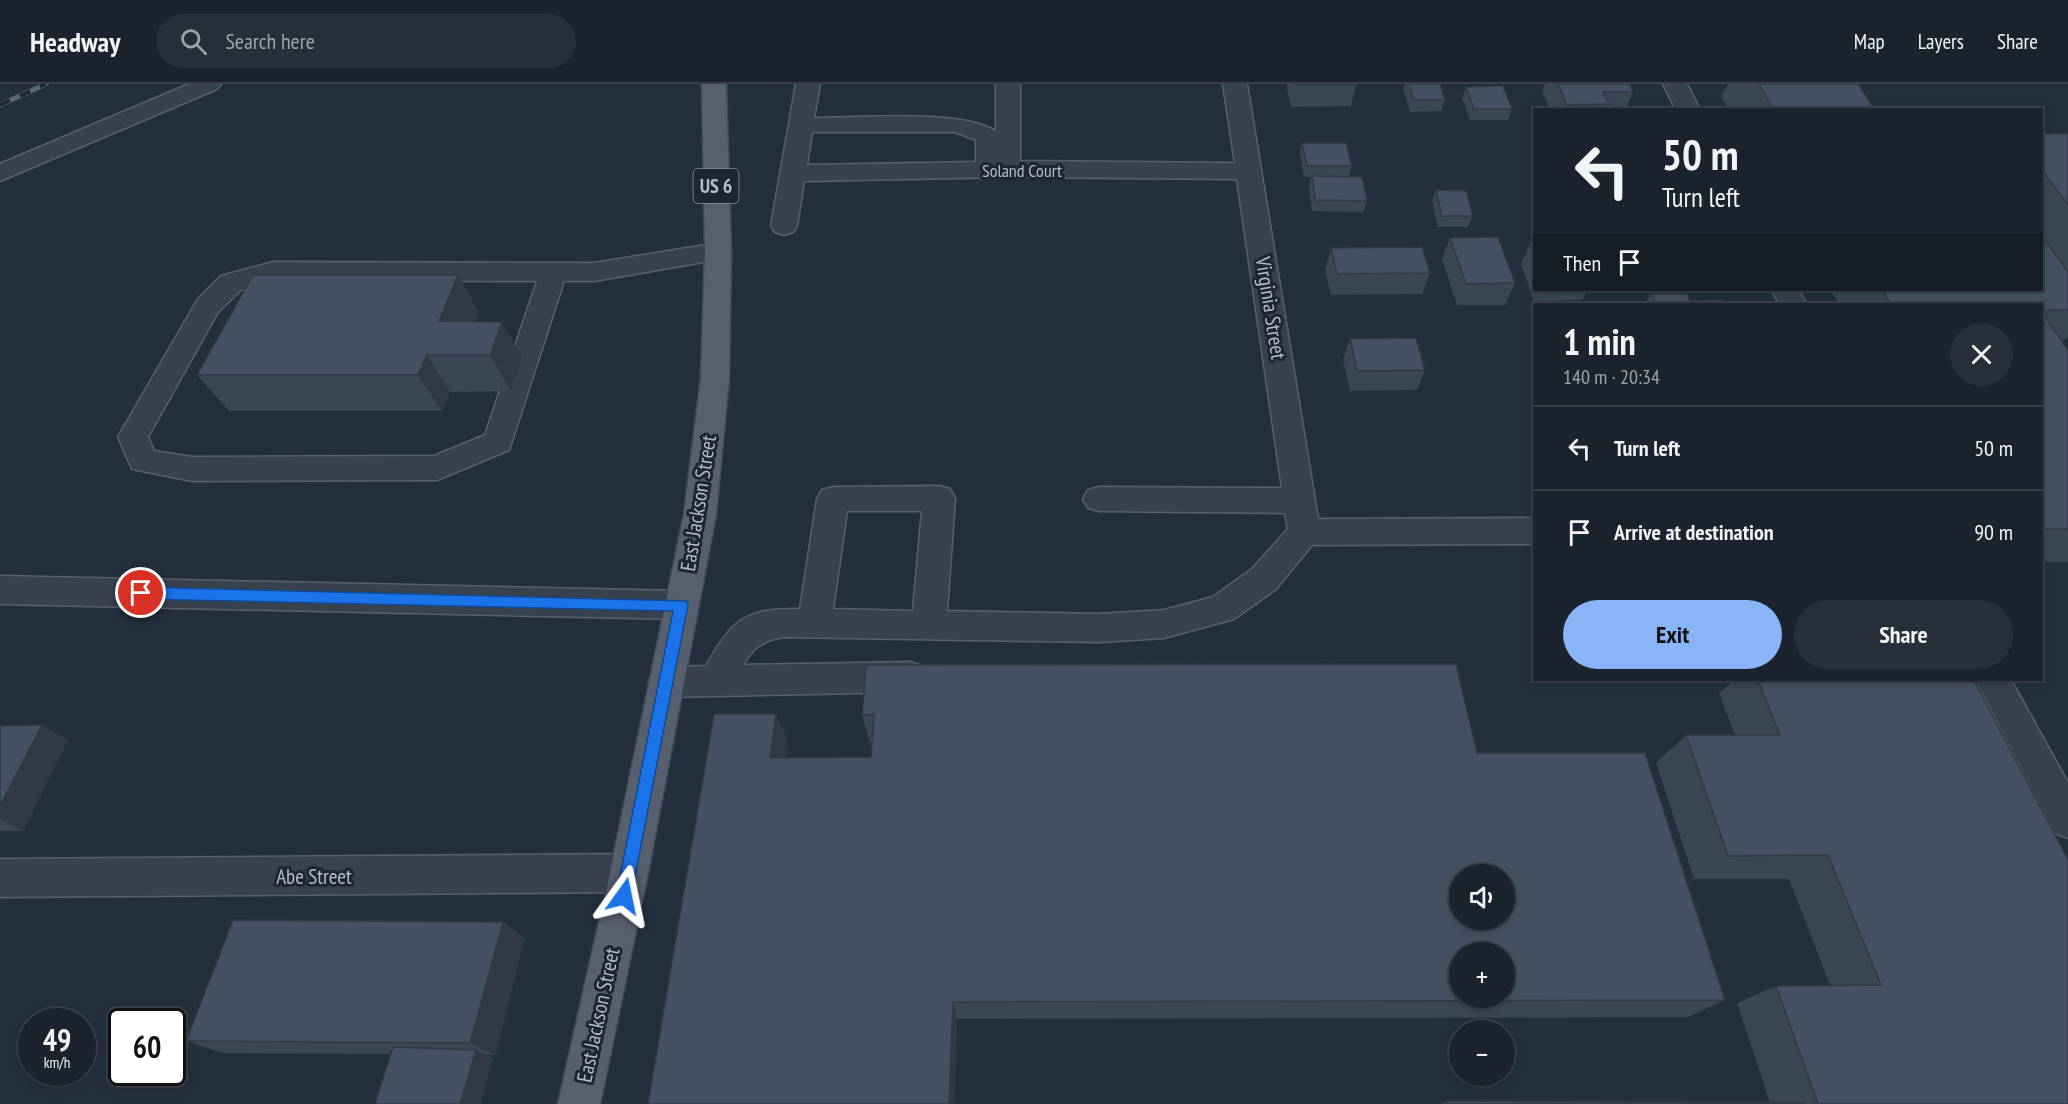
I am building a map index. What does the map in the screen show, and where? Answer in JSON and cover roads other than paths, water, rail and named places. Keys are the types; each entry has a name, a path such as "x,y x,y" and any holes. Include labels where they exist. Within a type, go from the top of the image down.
{"main road":[{"name":"US 6","path":"714,84 718,252"},
{"name":"East Jackson Street","path":"579,1104 629,873 700,514 715,378 718,252"}],"street":[{"path":"0,173 209,84"},
{"path":"784,226 808,84"},
{"path":"998,170 1008,84"},
{"name":"Virginia Street","path":"1235,84 1302,517"},
{"path":"1675,84 1687,108"},
{"path":"801,125 956,125 977,130 988,137 998,170"},
{"name":"Soland Court","path":"794,173 998,170 1250,171"},
{"path":"554,272 498,442 437,468 192,469 143,461 133,437 208,306 231,283 273,271 594,272 718,252"},
{"path":"814,624 833,499 939,498 929,625"},
{"path":"1099,499 1302,517 1533,531"},
{"path":"716,681 736,645 756,627 814,624 1099,628 1164,624 1222,609 1264,579 1302,517"},
{"path":"0,590 681,605"},
{"path":"666,682 944,676"},
{"path":"1994,681 2068,820"},
{"name":"Abe Street","path":"0,878 629,873"}],"railway":[{"path":"0,105 46,84"}]}
